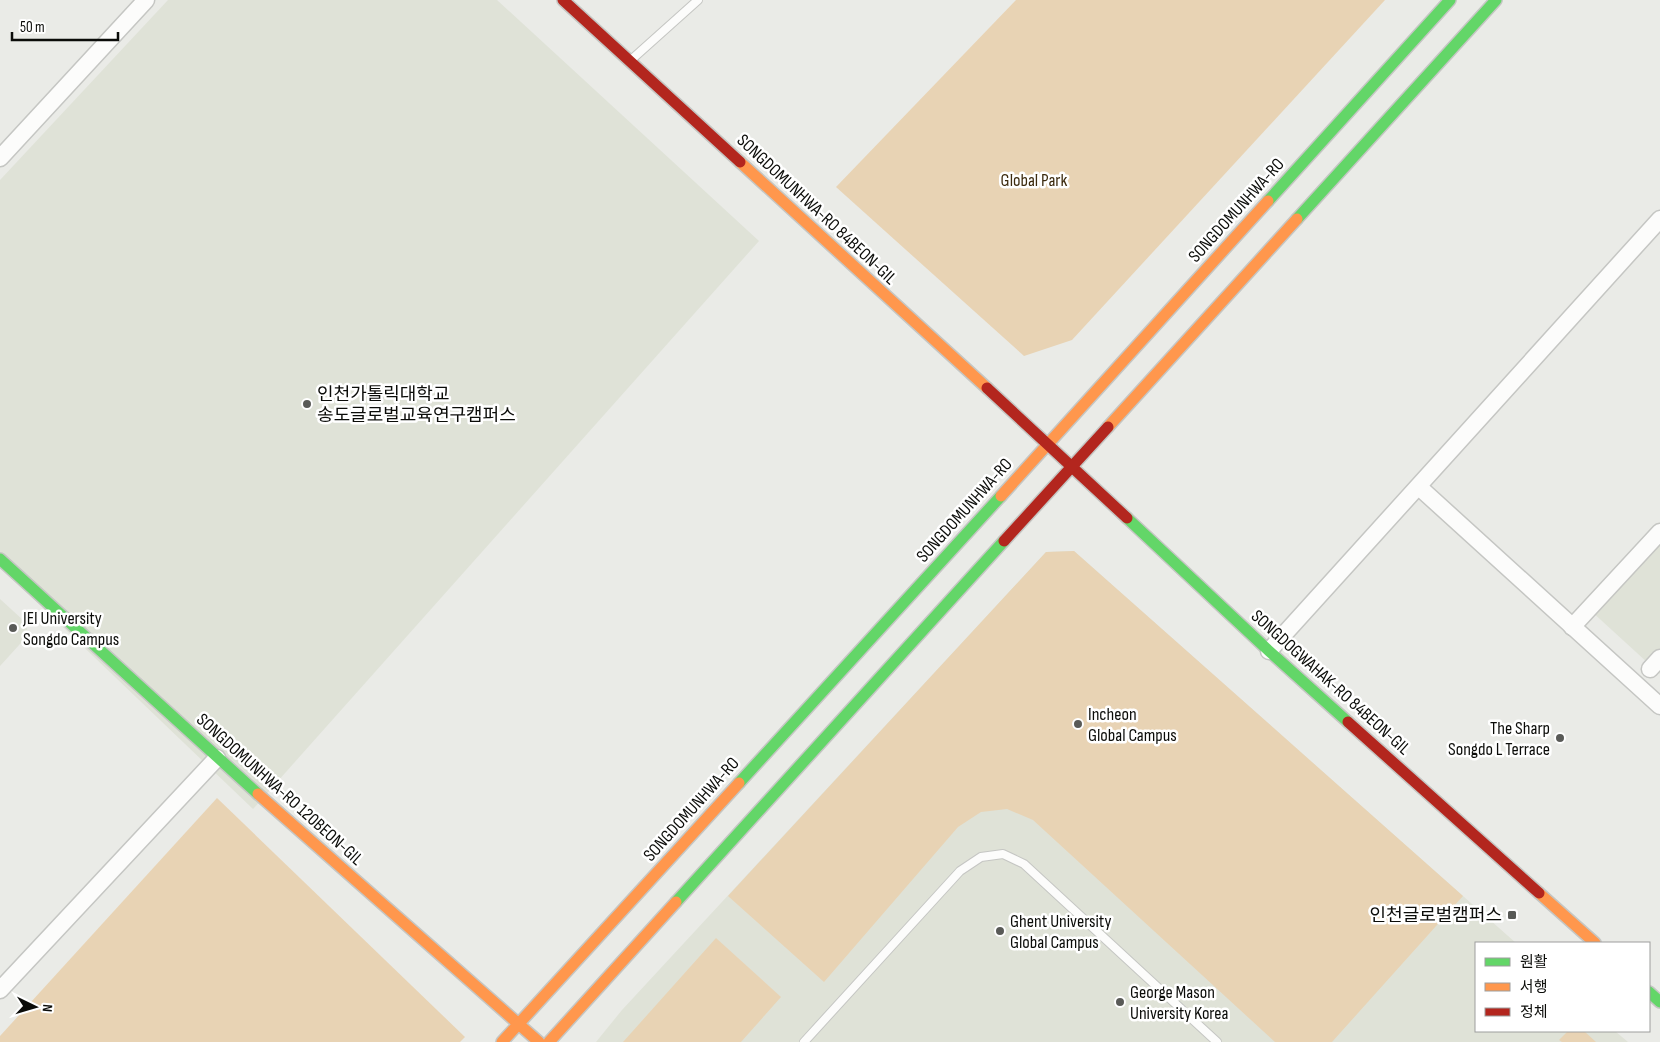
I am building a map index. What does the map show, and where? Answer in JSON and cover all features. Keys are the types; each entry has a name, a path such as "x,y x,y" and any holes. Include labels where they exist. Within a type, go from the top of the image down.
{"street":[{"path":"0,158 146,0"},
{"name":"SONGDOMUNHWA-RO 84BEON-GIL","path":"563,0 1048,444"},
{"name":"SONGDOMUNHWA-RO","path":"502,1042 1450,0"},
{"path":"549,1042 1496,0"},
{"path":"1270,651 1660,219"},
{"name":"SONGDOGWAHAK-RO 84BEON-GIL","path":"1048,444 1270,651 1593,942"},
{"path":"1419,487 1660,706"},
{"path":"1572,628 1660,532"},
{"name":"SONGDOMUNHWA-RO 120BEON-GIL","path":"0,559 217,758 539,1042"},
{"path":"0,990 217,758"},
{"path":"1650,993 1660,1002"}],"lane":[{"path":"630,61 698,0"},
{"path":"804,1042 960,871 981,858 1003,854 1024,864 1217,1042"}],"shaded area":[{"name":"인천가톨릭대학교 송도글로벌교육연구캠퍼스","path":"168,0 497,0 759,241 253,809 0,567 0,180"},
{"path":"1660,536 1660,674 1590,610"},
{"name":"Incheon Global Campus","path":"1074,551 1515,942 1475,942 1475,1032 1616,1032 1628,1042 596,1042 622,1010 1046,552"},
{"name":"JEI University Songdo Campus","path":"0,599 24,621 29,634 0,666"}],"green space":[{"name":"Global Park","path":"1016,0 1385,0 1072,340 1024,356 836,187"},
{"name":"Incheon Global Campus","path":"1074,551 1463,896 1332,1042 1275,1042 1033,820 1007,809 981,812 958,827 824,982 728,896 1046,552"},
{"path":"217,798 465,1037 460,1042 0,1042 0,1036"},
{"path":"716,938 781,997 741,1042 623,1042"},
{"path":"1567,1032 1585,1032 1596,1042 1562,1042 1559,1040"}],"traffic: fast":[{"path":"1268,201 1450,0"},
{"path":"1297,219 1496,0"},
{"path":"739,783 1001,496"},
{"path":"1127,518 1348,722"},
{"path":"676,902 1004,541"},
{"path":"0,559 258,794"},
{"path":"1650,993 1660,1002"}],"traffic: slow":[{"path":"740,162 987,388"},
{"path":"1001,496 1268,201"},
{"path":"1108,427 1297,219"},
{"path":"502,1042 739,783"},
{"path":"258,794 539,1042"},
{"path":"1539,893 1594,942"},
{"path":"549,1042 676,902"}],"traffic: jam":[{"path":"563,0 740,162"},
{"path":"987,388 1127,518"},
{"path":"1004,541 1108,427"},
{"path":"1348,722 1539,893"}],"place":[{"name":"인천가톨릭대학교 송도글로벌교육연구캠퍼스","path":"307,404"},
{"name":"JEI University Songdo Campus","path":"13,628"},
{"name":"Incheon Global Campus","path":"1078,724"},
{"name":"The Sharp Songdo L Terrace","path":"1560,738"},
{"name":"인천글로벌캠퍼스","path":"1512,915"},
{"name":"Ghent University Global Campus","path":"1000,931"},
{"name":"George Mason University Korea","path":"1120,1002"}]}
